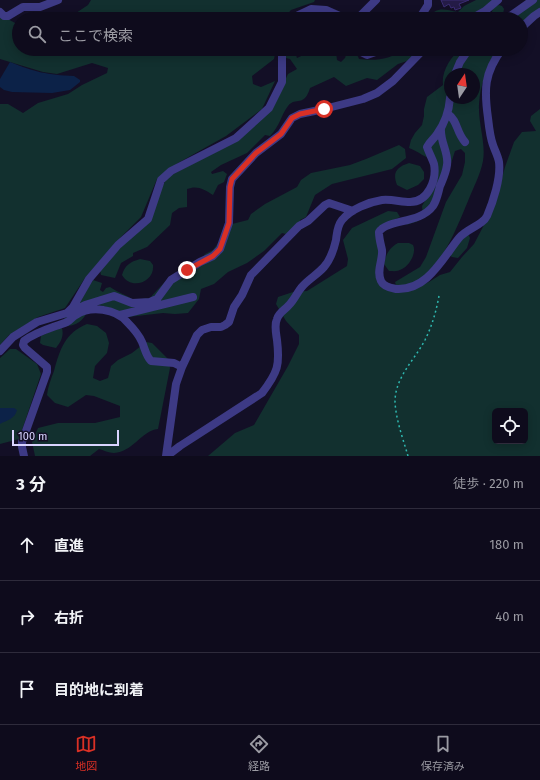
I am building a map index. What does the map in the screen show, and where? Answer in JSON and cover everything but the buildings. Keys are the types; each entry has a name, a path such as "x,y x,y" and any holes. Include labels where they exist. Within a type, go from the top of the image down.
{"street":[{"path":"15,12 23,7 40,7 58,0"},
{"path":"364,12 376,0"},
{"path":"424,12 428,5 428,0"},
{"path":"482,12 498,0"},
{"path":"516,0 522,7"},
{"path":"515,12 533,0"},
{"path":"305,12 312,9 326,10 330,12"},
{"path":"0,12 4,16 12,14"},
{"path":"528,22 540,12"},
{"path":"0,351 13,337 37,322 67,312 73,307 89,279 118,245 148,219 161,180 171,171 236,138 269,108 282,82 282,56"},
{"path":"24,456 22,442 47,372 47,367 25,348 23,345 24,341 41,331 70,320 79,308 85,304 114,296 132,303 150,302 157,299 171,280 200,262 213,256 220,249 229,223 230,187 232,179 256,153 281,134 292,118 300,114 363,99 377,93 393,81 417,56"},
{"path":"458,68 464,56"},
{"path":"449,104 448,114 437,139 447,157 447,165 437,197 427,212 419,217 388,226 381,229 379,232 382,251 379,273 381,281 386,286 394,289 413,287 420,282 438,267 463,233 486,218 494,196 499,163 492,144 485,98 485,86 497,56"},
{"path":"448,114 453,118 459,136 465,142"},
{"path":"167,456 262,393 270,384 277,371 279,363 275,328 276,320 302,287 324,267 332,255 336,242 338,226 343,219 353,211 366,204 383,200 410,202 418,201 426,197 430,190 434,171 434,164 427,147 429,142 437,139"},
{"path":"167,456 176,384 197,335 202,330 211,327 221,327 229,322 234,307 242,295 251,275 299,226 308,221 325,205 329,203 353,211"},
{"path":"120,315 193,297"},
{"path":"75,315 84,311 99,310 110,311 120,315 135,331 142,342 148,358 151,361 174,363 182,367"}],"path":[{"path":"408,456 396,414 396,392 399,380 424,341 432,325 439,296"}],"green space":[{"path":"91,0 315,0 314,2 289,12 78,12 88,5"},
{"path":"476,0 492,0 492,2 478,12 458,12 464,6"},
{"path":"526,0 540,0 540,10 528,19 528,12 519,12"},
{"path":"499,5 502,6 504,9 503,12 492,12 493,7"},
{"path":"437,10 458,12 434,12"},
{"path":"0,15 12,21 12,56 275,56 274,59 252,76 253,84 261,87 275,81 262,109 226,136 178,163 157,179 141,217 120,238 85,278 65,308 38,317 9,335 0,345 0,104 8,104 23,113 38,103 68,94 82,85 107,73 108,68 92,63 57,74 43,72 0,59"},
{"path":"286,56 296,56 297,58 302,56 337,56 337,60 341,62 346,56 358,56 359,59 371,60 388,58 391,56 413,56 410,60 398,64 377,80 367,78 346,86 334,77 310,88 308,94 303,100 291,103 288,106 270,136 265,135 247,153 221,165 211,172 212,174 223,171 227,174 224,182 218,185 213,195 200,188 194,187 187,189 187,207 179,208 172,213 170,225 147,247 133,253 133,256 121,263 115,278 101,275 100,270 153,212 163,185 168,177 238,139 271,109 288,74 297,69 290,59 286,58"},
{"path":"454,56 493,56 485,76 480,97 480,68 446,68"},
{"path":"444,75 444,104 479,104 484,147 482,166 452,237 437,262 419,281 407,286 396,285 395,282 420,267 426,257 446,202 462,175 465,162 465,153 461,149 455,151 447,176 426,216 416,222 406,225 409,222 423,217 422,206 432,189 435,161 409,148 411,140 422,125 427,97 443,85"},
{"path":"540,109 540,456 208,456 235,433 254,425 299,344 299,335 286,321 276,304 278,297 293,292 307,291 347,266 348,259 343,240 352,228 388,211 397,212 400,217 378,227 380,251 379,282 415,288 440,275 450,272 474,244 494,206 514,142 522,132 536,131 530,121 531,116"},
{"path":"399,145 405,149 406,158 392,169 332,184 315,195 306,217 300,220 300,224 286,234 282,233 264,251 247,263 228,272 214,284 201,289 199,299 188,313 163,313 119,318 106,307 99,305 90,307 79,322 68,326 64,318 78,306 93,280 102,283 100,290 103,292 106,288 110,287 134,300 150,298 173,275 195,264 205,254 213,250 232,224 248,220 251,214 265,204 297,187 301,180 311,173 350,165"},
{"path":"409,163 420,166 424,172 424,179 418,185 407,190 397,185 395,173 401,166"},
{"path":"468,234 470,238 467,248 458,258 449,255 455,246"},
{"path":"398,243 409,243 413,245 414,252 410,262 405,267 397,271 389,271 384,264 386,257 390,249"},
{"path":"140,259 150,261 153,265 153,271 146,280 131,283 122,275 123,272 128,264"},
{"path":"87,324 97,326 106,333 109,343 107,353 95,366 93,378 100,381 108,378 111,366 146,342 152,343 168,359 170,368 158,429 147,433 121,452 112,453 99,449 90,456 35,456 32,442 38,428 58,423 95,423 120,417 120,406 94,396 86,395 68,407 55,403 47,395 64,343 73,332"},
{"path":"62,328 62,339 56,348 40,343 41,336"},
{"path":"10,349 16,349 37,364 41,374 19,439 0,444 0,358"}],"water":[{"path":"10,62 41,72 74,76 80,80 80,82 70,90 52,93 12,92 4,90 0,87 0,79"},
{"path":"0,408 14,408 17,410 13,417 0,424"}],"route":[{"path":"187,270 213,256 220,249 229,223 230,187 232,179 256,153 281,134 292,118 300,114 324,109"}]}
